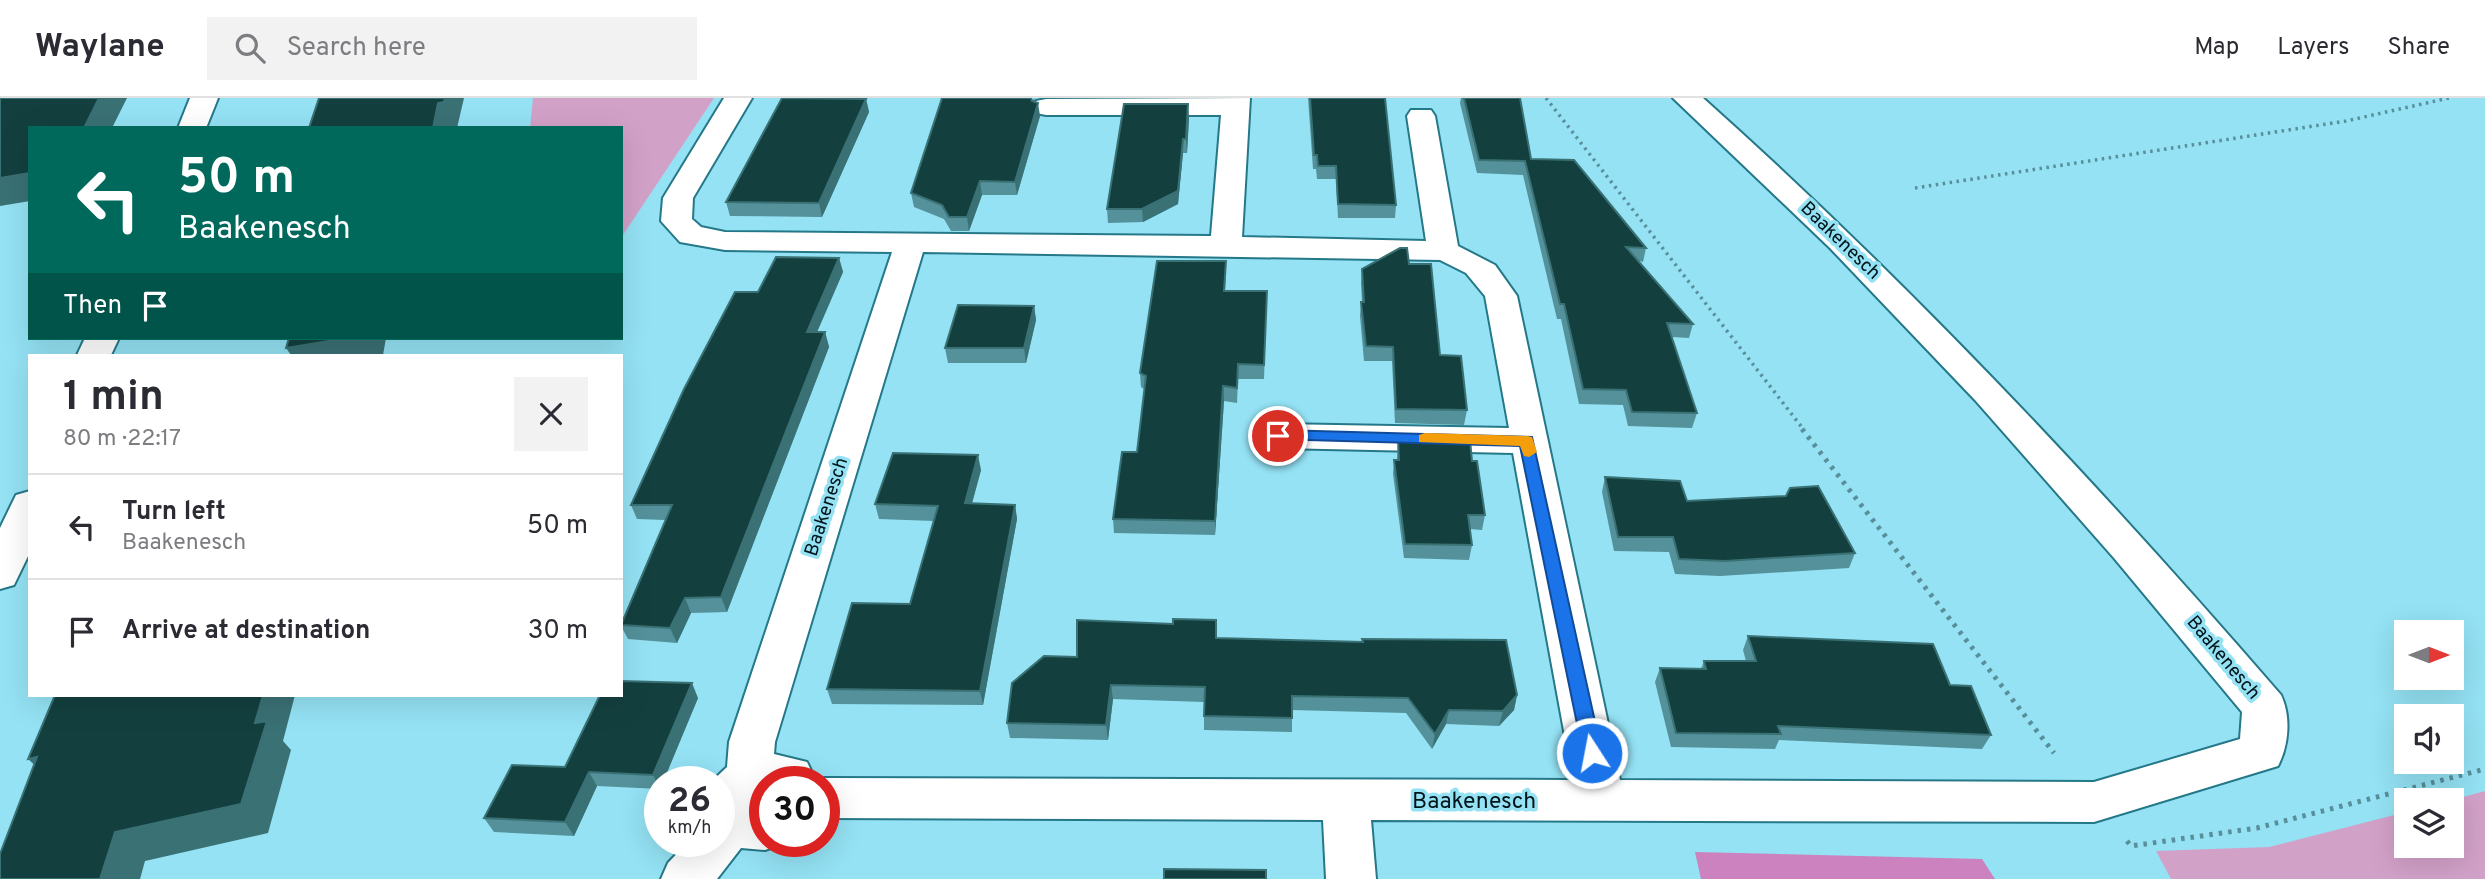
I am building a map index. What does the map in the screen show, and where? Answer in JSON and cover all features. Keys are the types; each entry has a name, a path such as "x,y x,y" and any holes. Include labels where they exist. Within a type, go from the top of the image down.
{"street":[{"path":"193,126 204,98"},
{"path":"738,98 678,198 676,221 691,235 725,241 911,241 1443,251 1472,260 1491,276 1501,296 1527,441 1601,802"},
{"name":"Baakenesch","path":"840,798 2095,802 2262,752 2265,708 2155,576 1973,376 1859,256 1686,98"},
{"path":"1046,107 1236,102 1226,246"},
{"path":"1421,116 1443,251"},
{"name":"Baakenesch","path":"764,766 752,742 911,241"},
{"path":"1278,436 1527,441"},
{"path":"0,574 28,510"},
{"path":"1346,801 1351,879"},
{"name":"Baakenesch","path":"686,879 709,857"}],"path":[{"path":"1546,98 2095,802"},
{"path":"1914,188 2346,121 2449,98"},
{"path":"2131,846 2257,828 2485,769"}],"shaded area":[{"path":"533,98 714,98 623,235 623,126 530,126"},
{"path":"2485,791 2485,879 2171,879 2156,851 2269,847 2394,815 2394,858 2464,858 2464,797"},
{"path":"1695,852 1982,859 1995,879 1701,879"}],"building":[{"path":"0,98 99,98 85,126 28,126 28,173 0,178"},
{"path":"319,98 445,98 444,102 438,103 433,126 310,126"},
{"path":"782,98 866,99 819,203 726,202"},
{"path":"942,98 1031,98 1038,103 1015,182 980,181 967,217 949,217 942,205 911,193"},
{"path":"1310,98 1385,98 1396,205 1338,204 1336,166 1318,166 1317,155 1314,155"},
{"path":"1464,98 1520,98 1531,159 1574,160 1646,248 1626,247 1693,324 1667,323 1697,413 1632,412 1626,390 1583,389 1564,304 1560,304 1525,161 1479,160"},
{"path":"1124,104 1188,104 1178,191 1142,209 1107,209"},
{"path":"1400,248 1407,248 1409,264 1431,264 1440,355 1461,356 1467,410 1396,409 1393,347 1366,346 1361,302 1364,302 1362,269"},
{"path":"776,257 839,258 807,332 825,332 721,597 685,598 670,628 623,625 672,505 631,505 684,389 735,292 758,292"},
{"path":"1157,261 1226,261 1224,291 1267,291 1264,365 1238,364 1237,388 1223,386 1215,521 1113,519 1122,452 1137,452 1146,376 1140,373"},
{"path":"958,305 1034,306 1024,348 945,348"},
{"path":"288,340 335,340 286,348"},
{"path":"1398,439 1470,440 1472,461 1477,461 1485,515 1468,515 1472,545 1405,544 1394,460 1399,460"},
{"path":"893,453 978,455 965,503 1015,505 980,691 827,689 852,603 910,604 938,506 875,504"},
{"path":"1605,477 1680,481 1687,501 1786,496 1790,488 1818,486 1855,553 1725,561 1679,559 1673,537 1618,537"},
{"path":"1173,619 1216,620 1216,638 1363,642 1362,639 1506,640 1517,695 1503,711 1449,710 1435,734 1408,698 1292,696 1292,718 1204,716 1205,687 1111,685 1106,725 1007,723 1012,683 1044,656 1077,657 1077,620 1173,624"},
{"path":"1748,636 1933,644 1950,685 1971,686 1991,735 1778,726 1781,734 1676,733 1660,668 1706,669 1704,661 1756,661"},
{"path":"623,681 692,683 657,766 644,766 644,775 589,772 565,822 484,818 512,765 565,767 599,697 623,697"},
{"path":"54,697 262,697 255,723 267,721 241,804 115,832 100,879 0,879 0,854 37,757 28,759"},
{"path":"1164,869 1266,870 1266,879 1164,879"}],"slow traffic":[{"path":"1425,439 1527,441 1529,452"}],"route":[{"path":"1278,436 1527,441 1592,753"}]}
